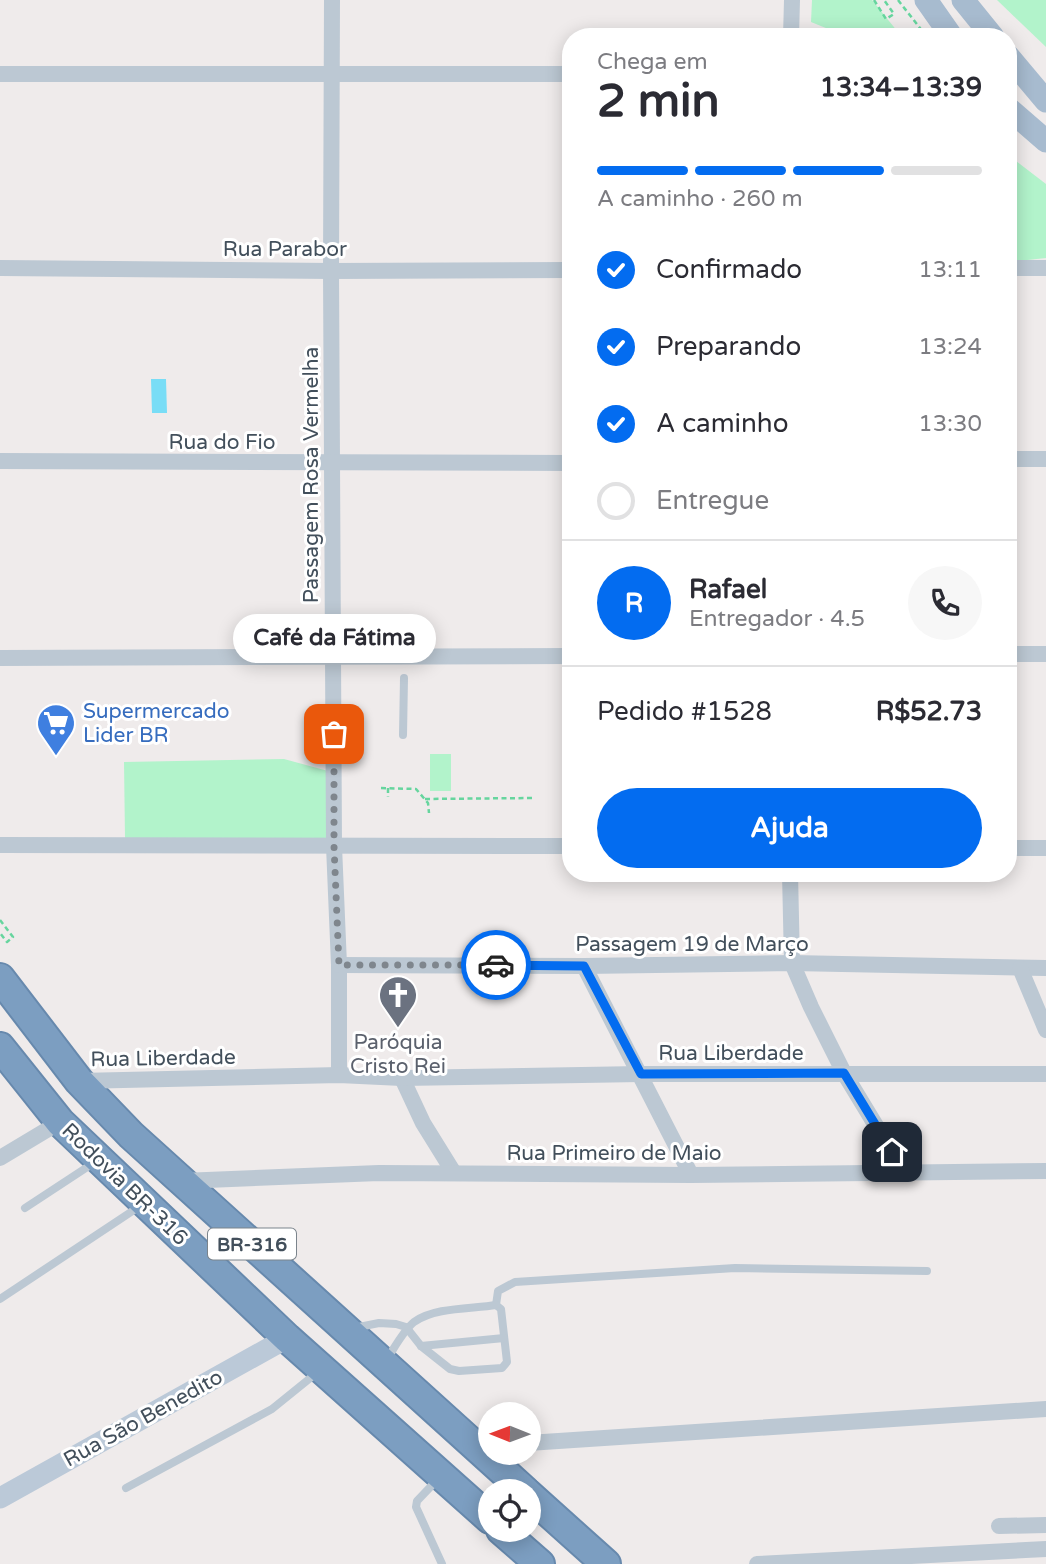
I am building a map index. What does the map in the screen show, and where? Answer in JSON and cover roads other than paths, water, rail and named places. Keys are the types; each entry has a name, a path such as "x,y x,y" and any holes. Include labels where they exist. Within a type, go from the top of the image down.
{"highway":[{"name":"BR-316","path":"0,978 79,1081 131,1135 384,1363 478,1442"},
{"name":"Rodovia BR-316","path":"0,1047 60,1122 321,1369"},
{"name":"BR-316","path":"321,1369 478,1509"},
{"name":"BR-316","path":"501,1465 514,1479"},
{"name":"BR-316","path":"541,1506 606,1564"},
{"path":"515,1542 540,1564"}],"main road":[{"path":"926,0 946,28"},
{"path":"963,0 986,28"},
{"path":"1017,67 1046,101"},
{"path":"1017,116 1046,141"}],"street":[{"name":"Passagem Rosa Vermelha","path":"332,0 334,846 339,965 339,1075"},
{"path":"791,28 792,0"},
{"path":"0,74 562,74"},
{"name":"Rua Parabor","path":"0,268 562,270"},
{"path":"1017,268 1046,268"},
{"path":"1017,459 1046,458"},
{"name":"Rua do Fio","path":"0,461 562,463"},
{"path":"1017,654 1046,654"},
{"path":"0,658 562,656"},
{"path":"0,845 562,846"},
{"path":"1017,848 1046,848"},
{"path":"790,882 792,963 844,1073 904,1172"},
{"name":"Passagem 19 de Março","path":"339,965 792,963 1046,968"},
{"path":"584,966 691,1175"},
{"path":"1020,968 1046,1030"},
{"name":"Rua Liberdade","path":"79,1081 339,1075 402,1078 641,1074 1046,1074"},
{"path":"402,1078 423,1123 454,1173"},
{"path":"0,1158 60,1122"},
{"name":"Rua Primeiro de Maio","path":"182,1181 379,1173 691,1175 1046,1171"},
{"name":"Rua São Benedito","path":"0,1498 287,1338"},
{"path":"541,1442 1046,1409"},
{"path":"999,1526 1046,1525"},
{"path":"757,1564 1046,1549"}],"lane":[{"path":"403,735 404,678"},
{"path":"25,1208 100,1159"},
{"path":"0,1299 145,1203"},
{"path":"496,1305 498,1290 505,1285 531,1280 735,1268 927,1271"},
{"path":"348,1331 361,1326 397,1324 408,1329 421,1346 445,1367 454,1371 502,1368 507,1362 501,1309 496,1305 429,1315 415,1321 408,1329 384,1363"},
{"path":"421,1346 504,1338"},
{"path":"126,1488 272,1409 321,1369"},
{"path":"441,1475 416,1504 416,1510 442,1564"}],"water":[{"path":"151,379 166,379 167,413 152,413"}],"place":[{"name":"Café da Fátima","path":"334,734"},
{"name":"Supermercado Lider BR","path":"56,757"},
{"name":"Paróquia Cristo Rei","path":"398,1029"}]}
